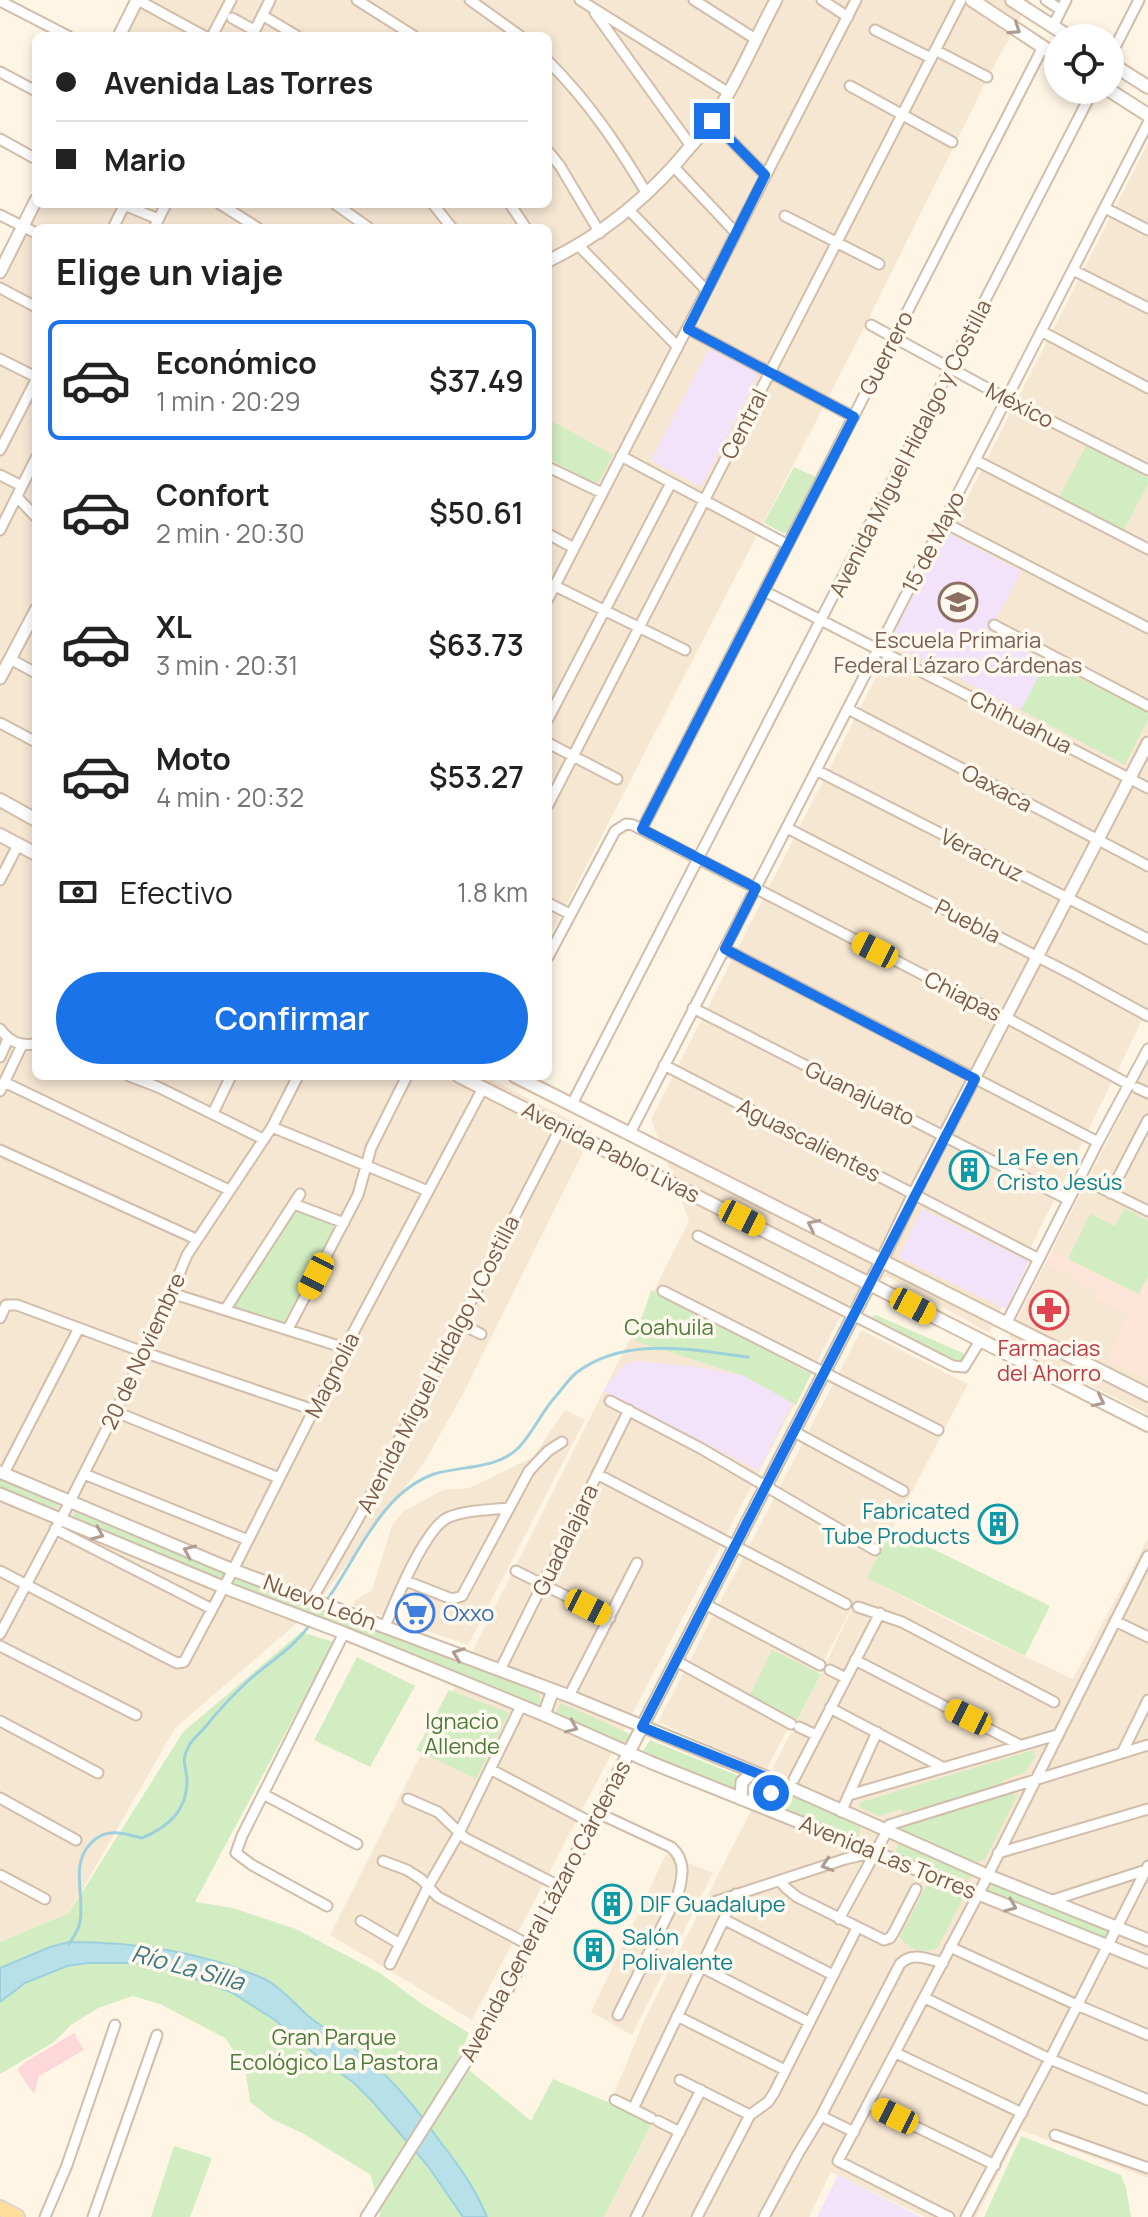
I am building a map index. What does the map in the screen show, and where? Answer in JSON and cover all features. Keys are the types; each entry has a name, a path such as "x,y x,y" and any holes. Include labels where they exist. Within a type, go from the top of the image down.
{"main road":[{"path":"972,0 1043,47"},
{"path":"1012,0 1050,24"},
{"path":"1124,70 1148,87"},
{"path":"1124,100 1148,115"},
{"path":"0,800 32,818"},
{"path":"0,835 32,852"},
{"name":"Avenida Pablo Livas","path":"467,1080 1148,1425"},
{"name":"Avenida Pablo Livas","path":"523,1080 1148,1395"},
{"path":"0,2208 17,2217"}],"street":[{"path":"121,32 137,0 197,32"},
{"path":"214,32 231,0"},
{"path":"254,32 270,0"},
{"path":"357,0 408,32"},
{"path":"470,0 514,32"},
{"path":"580,0 729,93"},
{"path":"694,0 757,40"},
{"path":"552,259 600,233 674,167 712,121 776,0"},
{"path":"822,0 848,17"},
{"path":"552,592 856,0"},
{"name":"Central","path":"552,797 961,0"},
{"path":"1046,0 1064,5 1054,24"},
{"path":"1124,31 1139,0"},
{"path":"2,3 60,32"},
{"path":"591,8 691,146"},
{"path":"262,15 290,32"},
{"path":"232,18 252,32"},
{"path":"875,30 987,77"},
{"name":"Guerrero","path":"642,829 1043,47"},
{"path":"552,65 572,85 611,135 647,194"},
{"path":"0,72 32,89"},
{"path":"850,86 952,142"},
{"name":"Avenida Miguel Hidalgo y Costilla","path":"572,1104 1086,104"},
{"path":"712,121 765,175"},
{"name":"15 de Mayo","path":"630,1133 1148,123"},
{"path":"0,139 32,157"},
{"path":"552,156 600,233"},
{"path":"674,167 736,233"},
{"path":"0,272 32,208"},
{"path":"130,208 156,224"},
{"path":"226,208 252,224"},
{"path":"341,208 363,224"},
{"path":"436,208 449,224"},
{"path":"1105,208 1148,230"},
{"path":"629,210 706,290"},
{"path":"0,215 32,231"},
{"path":"785,216 879,264"},
{"path":"579,246 678,347"},
{"path":"1073,270 1148,308"},
{"path":"0,288 32,305"},
{"name":"México","path":"871,325 1007,399 1148,470"},
{"path":"688,329 854,417"},
{"path":"1041,331 1148,388"},
{"path":"0,359 32,376"},
{"path":"0,450 4,431 32,385"},
{"path":"621,456 788,545"},
{"path":"975,460 1148,549"},
{"path":"0,530 32,466"},
{"path":"552,469 602,493"},
{"path":"0,475 22,486"},
{"path":"552,711 671,483"},
{"path":"17,497 32,513"},
{"path":"943,522 1148,628"},
{"path":"552,536 574,548"},
{"path":"555,586 685,650"},
{"name":"Chihuahua","path":"764,591 1148,788"},
{"path":"0,678 32,618"},
{"path":"994,625 1148,706"},
{"path":"10,659 32,671"},
{"name":"Oaxaca","path":"848,709 1148,866"},
{"path":"0,723 32,740"},
{"name":"Avenida General Lázaro Cárdenas","path":"367,2217 499,2005 1148,743"},
{"path":"552,745 617,779"},
{"name":"Veracruz","path":"816,770 1148,939"},
{"name":"Chiapas","path":"570,914 615,831 626,824 642,829 1148,1093"},
{"name":"Puebla","path":"787,828 1148,1016"},
{"path":"0,880 18,845"},
{"path":"552,905 570,914 552,949"},
{"path":"725,949 1098,1142"},
{"name":"Guanajuato","path":"693,1008 1069,1200"},
{"path":"0,1029 8,1039 22,1045 32,1044"},
{"path":"0,1057 8,1039"},
{"path":"22,1045 2,1087 229,1190"},
{"path":"1006,1324 1098,1142 1133,1086 1148,1049"},
{"name":"Aguascalientes","path":"664,1065 1039,1259"},
{"path":"140,1080 263,1139"},
{"path":"158,1087 161,1080"},
{"path":"213,1113 229,1080"},
{"name":"20 de Noviembre","path":"0,1634 146,1353 196,1239 272,1127 296,1080"},
{"path":"288,1329 358,1195 371,1148 405,1080"},
{"name":"Magnolia","path":"26,1585 172,1661 184,1662 483,1088"},
{"path":"1110,1193 1148,1120"},
{"path":"272,1127 428,1191"},
{"name":"Avenida Miguel Hidalgo y Costilla","path":"312,1599 358,1519 561,1127"},
{"path":"0,1150 196,1239"},
{"path":"1095,1185 1148,1211"},
{"path":"225,1310 300,1194"},
{"path":"294,1204 344,1223"},
{"path":"698,1236 960,1368 967,1364 980,1341"},
{"path":"663,1291 938,1430"},
{"path":"171,1293 345,1348"},
{"path":"0,1318 6,1305 28,1309 314,1410"},
{"path":"459,1323 481,1334"},
{"path":"2,1472 79,1328"},
{"path":"610,1401 702,1449 875,1550"},
{"name":"Guadalajara","path":"500,1670 629,1410"},
{"path":"116,1412 279,1478"},
{"path":"793,1431 903,1491"},
{"path":"406,1581 458,1599 529,1471 562,1442"},
{"name":"Nuevo León","path":"2,1472 233,1570 569,1696 642,1727"},
{"path":"84,1474 248,1540"},
{"path":"597,1474 846,1604"},
{"name":"Nuevo León","path":"0,1494 58,1524 344,1633 628,1752"},
{"path":"385,1626 425,1541 439,1523 461,1514 509,1508"},
{"path":"58,1524 212,1609"},
{"path":"949,2217 838,2161 979,1893 1115,1621 1145,1570 1148,1556"},
{"path":"569,1696 637,1563"},
{"path":"0,1571 26,1585"},
{"path":"516,1571 610,1618"},
{"path":"705,1604 846,1678"},
{"path":"858,1607 910,1626 1054,1702"},
{"path":"794,1779 880,1613"},
{"path":"1115,1621 1148,1637"},
{"path":"327,1906 236,1853 344,1633"},
{"path":"0,1646 136,1715"},
{"path":"855,1660 1020,1745"},
{"path":"676,1661 816,1735"},
{"path":"544,1715 553,1690"},
{"path":"1122,1753 1148,1700"},
{"path":"390,1964 521,1706"},
{"path":"830,1708 942,1767"},
{"path":"0,1721 98,1773"},
{"name":"Avenida Las Torres","path":"642,1727 771,1779 841,1812 888,1828 987,1875 1148,1940"},
{"path":"841,1812 877,1732"},
{"path":"849,1795 1057,1735"},
{"path":"839,1919 888,1828 957,1803 1148,1745"},
{"name":"Avenida Las Torres","path":"628,1752 1148,1962"},
{"path":"490,1769 595,1818 671,1847 680,1857 681,1883 678,1894 618,2015"},
{"path":"741,1799 742,1782 753,1772"},
{"path":"761,1806 771,1793 771,1779"},
{"path":"263,1794 357,1844"},
{"path":"0,1798 76,1840"},
{"path":"408,1799 438,1812 459,1833 477,1845 559,1886"},
{"path":"998,1853 1148,1809"},
{"path":"714,1902 875,1852"},
{"path":"383,1861 407,1870 421,1879 438,1897 529,1945"},
{"path":"1049,1901 1147,1868"},
{"path":"966,2217 1147,1868"},
{"path":"0,1875 45,1899"},
{"path":"780,1881 791,1893 857,1928 887,1940 916,1889"},
{"path":"633,2109 736,1894"},
{"path":"725,1920 833,1975"},
{"path":"361,1921 400,1944"},
{"path":"697,2217 750,2115 768,2102 857,1928"},
{"path":"950,1947 1148,2035"},
{"path":"764,2217 898,1968 907,1957 943,1963"},
{"path":"701,1967 809,2022"},
{"path":"925,1998 1050,2059 1148,2100"},
{"path":"677,2016 785,2070"},
{"path":"45,2217 67,2165 115,2025"},
{"path":"93,2217 157,2035"},
{"path":"896,2053 1022,2113"},
{"path":"680,2080 750,2115"},
{"path":"636,2217 701,2090"},
{"path":"615,2100 680,2132"},
{"path":"869,2104 995,2165"},
{"path":"821,2116 854,2132"},
{"path":"1055,2135 1148,2168"}],"shaded area":[{"path":"134,0 1030,0 552,932 552,224 32,224 32,1080 493,1080 593,1132 464,1392 425,1461 312,1610 175,1728 69,1913 0,1942 0,264 32,201 32,208 552,208 552,32 117,32"},
{"path":"1148,143 1148,1008 989,1333 887,1276 846,1306 472,2020 330,1935 689,1221 651,1119"},
{"path":"709,349 759,373 702,485 698,485 651,460"},
{"name":"Escuela Primaria Federal Lázaro Cárdenas","path":"950,534 1021,571 989,633 1046,662 1021,710 894,644 891,639 944,536"},
{"path":"1148,1061 1148,1414 1005,1343"},
{"path":"922,1209 1029,1261 1006,1309 899,1257"},
{"path":"1051,1252 1139,1295 1148,1277 1148,1379 1108,1360 1129,1315 1095,1299 1098,1293 1076,1282 1077,1278 1046,1264"},
{"path":"861,1330 968,1384 867,1578 1073,1679 1148,1538 1148,2178 1021,2130 976,2217 925,2217 831,2172 809,2217 604,2217 653,2121 610,2103 648,2012 861,1590 766,1770 658,1722"},
{"path":"635,1361 691,1366 744,1376 792,1402 759,1471 603,1390 623,1366"},
{"path":"565,1410 585,1420 468,1645 354,1606 354,1601 372,1590 392,1525 404,1511 443,1490 469,1488 533,1457"},
{"path":"666,1854 713,1873 632,2035 591,2012"},
{"path":"74,2033 84,2050 39,2076 34,2094 17,2070"},
{"path":"838,2175 921,2217 817,2217"}],"green space":[{"path":"552,421 613,455 599,482 593,483 552,460"},
{"path":"1087,444 1148,478 1148,484 1124,530 1059,498"},
{"path":"794,467 818,478 789,532 783,533 764,523"},
{"path":"1046,662 1148,712 1148,719 1125,765 1021,710"},
{"path":"1124,1208 1148,1221 1148,1276 1139,1294 1068,1259 1090,1214 1115,1226"},
{"path":"295,1211 332,1224 334,1229 283,1323 277,1324 235,1311 234,1305"},
{"name":"Coahuila","path":"651,1290 811,1374 796,1405 744,1376 635,1341"},
{"path":"876,1315 966,1356 961,1364 869,1318"},
{"path":"0,1480 59,1504 55,1512 0,1490"},
{"path":"76,1511 225,1573 222,1579 72,1518"},
{"path":"892,1529 1050,1606 1025,1656 867,1578"},
{"path":"238,1575 537,1692 541,1702 536,1709 453,1677 234,1584"},
{"name":"Gran Parque Ecológico La Pastora","path":"301,1632 334,1642 195,1902 233,1908 296,1929 380,1973 469,2033 457,2060 531,2121 553,2079 653,2121 604,2217 379,2217 371,2175 302,2133 272,2119 250,2102 245,2067 225,2038 160,2004 133,1996 98,2008 71,2025 54,2042 0,2074 0,1942 69,1913 183,1732"},
{"path":"772,1650 821,1674 795,1724 748,1699"},
{"path":"357,1657 415,1686 370,1767 314,1740"},
{"name":"Ignacio Allende","path":"449,1690 508,1715 476,1779 416,1750"},
{"path":"561,1703 630,1734 624,1746 554,1717"},
{"path":"650,1740 741,1777 735,1792 642,1753"},
{"path":"1034,1750 1035,1757 1025,1772 1002,1781 1002,1785 903,1813 901,1809 879,1816 859,1807 861,1802"},
{"path":"778,1788 860,1827 860,1833 856,1838 770,1804"},
{"path":"1011,1791 1017,1796 985,1859 974,1863 889,1826"},
{"path":"901,1842 971,1873 970,1879 896,1853 897,1845"},
{"path":"991,1882 1109,1930 1105,1939 988,1891"},
{"path":"932,1883 960,1895 962,1900 938,1947 922,1951 907,1945 900,1937 926,1886"},
{"path":"1021,2136 1121,2175 1131,2217 984,2217"},
{"path":"174,2146 212,2158 190,2217 151,2217"}],"water":[{"name":"Río La Silla","path":"69,1942 142,1946 190,1954 237,1968 273,1984 394,2084 460,2168 487,2217 463,2217 428,2166 354,2083 275,2020 231,1992 170,1970 136,1963 88,1963 67,1966 25,1983 0,2002 0,1968"}],"waterway":[{"path":"329,1597 373,1526 399,1495 434,1474 488,1464 508,1456 521,1445 571,1378 595,1361 616,1353 659,1348 748,1357"},
{"path":"69,1944 79,1925 79,1871 90,1844 108,1833 142,1838 168,1823 184,1801 187,1780 184,1759 190,1744 221,1708 311,1623"}],"place":[{"name":"Escuela Primaria Federal Lázaro Cárdenas","path":"958,602"},
{"name":"La Fe en Cristo Jesús","path":"969,1170"},
{"name":"Farmacias del Ahorro","path":"1049,1310"},
{"name":"Fabricated Tube Products","path":"998,1524"},
{"name":"Oxxo","path":"415,1613"},
{"name":"DIF Guadalupe","path":"612,1904"},
{"name":"Salón Polivalente","path":"594,1950"}],"route":[{"path":"712,121 765,175 688,329 854,417 642,829 756,888 725,949 975,1079 642,1727 771,1779 771,1793"}]}
